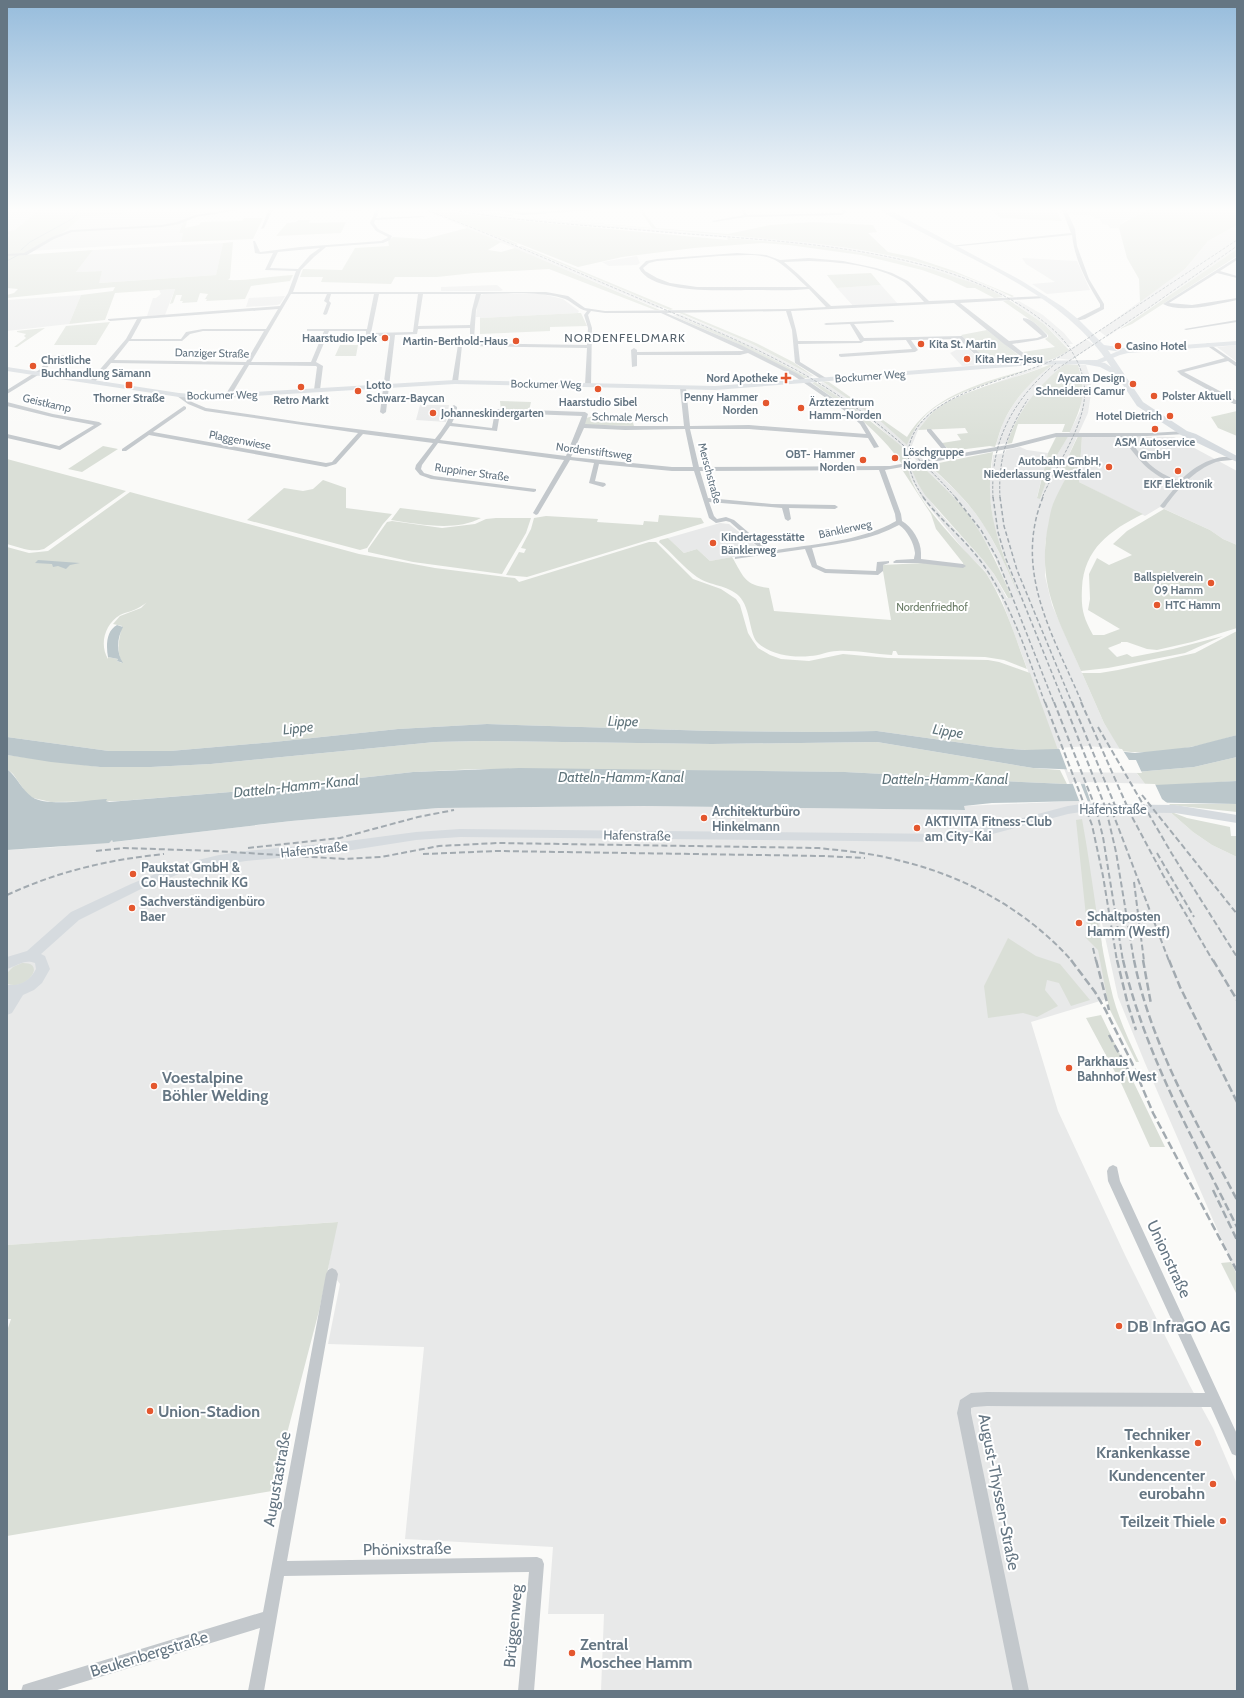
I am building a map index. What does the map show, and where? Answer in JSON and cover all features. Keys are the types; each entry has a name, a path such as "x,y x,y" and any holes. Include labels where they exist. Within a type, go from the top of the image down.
{"main road":[{"path":"1027,286 1045,297 1076,320 1102,347 1119,375 1140,404 1184,433 1193,436 1236,461"},
{"name":"Bockumer Weg","path":"7,369 199,397 227,397 455,382 715,388 1033,363 1100,361 1118,353 1128,351 1237,343"},
{"path":"1102,347 1128,351"},
{"name":"Bockumer Weg","path":"1087,362 1104,366 1119,375"},
{"path":"1184,433 1186,437 1224,457 1236,461"},
{"name":"Hafenstraße","path":"35,958 54,940 54,936 75,916 152,879 177,870 219,860 333,848 416,836 496,833 950,838 980,834 1056,813 1081,808 1175,809 1237,818"},
{"path":"7,964 16,959 35,958 42,964 43,969 37,980 25,989 10,992 7,1009"}],"street":[{"path":"227,397 282,307 293,286"},
{"path":"683,286 690,288 810,288 830,308"},
{"path":"910,286 928,303"},
{"path":"1076,320 1102,308 1102,304 1091,286"},
{"path":"1192,286 1165,304 1186,306 1237,299"},
{"path":"439,293 440,287"},
{"path":"325,314 329,303 326,301 330,292"},
{"path":"377,292 368,334 370,335 414,334 421,292"},
{"path":"290,293 550,293 566,297 581,308 590,310 658,311 788,310 1045,297"},
{"path":"466,344 472,339 474,305 479,293"},
{"path":"956,302 1033,363"},
{"path":"110,320 236,309 282,307"},
{"path":"588,385 590,328 586,315 590,310"},
{"path":"788,310 796,343 798,363 824,379"},
{"path":"658,311 749,351 804,381 850,412 862,423 876,447"},
{"path":"92,382 128,340 140,318"},
{"path":"1006,343 1038,339 1045,336 1025,319"},
{"path":"826,324 892,321"},
{"path":"1186,329 1237,321"},
{"path":"851,323 863,340"},
{"path":"416,328 472,326"},
{"path":"128,340 182,340 188,333 207,329 268,330"},
{"path":"309,330 369,330"},
{"path":"317,390 320,366 319,364 313,363 327,330"},
{"path":"383,412 388,386 387,372 393,335"},
{"path":"796,343 861,342 863,340 960,337 991,367"},
{"path":"907,338 915,350"},
{"path":"1208,344 1237,365"},
{"path":"455,382 460,345 589,347"},
{"path":"841,355 922,349"},
{"path":"634,366 634,351 740,353 749,351"},
{"path":"7,392 38,374 54,357 68,357"},
{"path":"1228,358 1180,371 1182,374 1236,403"},
{"name":"Danziger Straße","path":"111,361 247,364 313,363"},
{"name":"Merschstraße","path":"683,388 683,403 688,428 711,517 716,521 726,519 732,521 769,553"},
{"name":"Nordenstiftsweg","path":"179,395 196,405 212,410 361,433 644,467 698,469 881,468 903,466 992,450 1056,435 1172,435 1184,433"},
{"path":"196,405 195,402 199,397"},
{"name":"Geistkamp","path":"7,404 99,424 60,448 7,436"},
{"path":"435,442 449,424 454,413 454,407"},
{"path":"124,450 184,408"},
{"path":"449,424 495,430 498,411 585,414 582,426 568,458 536,513"},
{"name":"Geistkamp","path":"82,420 85,433"},
{"name":"Schmale Mersch","path":"582,426 688,428 749,427 870,436"},
{"path":"929,430 948,453"},
{"name":"Plaggenwiese","path":"148,433 328,468 361,433"},
{"path":"1124,435 1149,469 1162,477 1181,484"},
{"name":"Ruppiner Straße","path":"435,442 419,465 418,470 422,474 433,478 534,490"},
{"name":"Nordenstiftsweg","path":"929,456 989,448 992,450"},
{"path":"1163,506 1195,470 1224,457"},
{"path":"597,462 592,483 603,485"},
{"path":"881,468 898,514 899,522 907,527 913,538 918,553 918,561"},
{"path":"706,500 785,506 834,507"},
{"path":"785,506 788,519"},
{"name":"Bänklerweg","path":"737,558 808,548 866,537 885,530 899,522"},
{"path":"808,548 814,566 825,571 878,572 880,570 880,563 887,562"},
{"path":"896,562 918,561 963,566"},
{"name":"Unionstraße","path":"1113,1171 1114,1181 1237,1449"},
{"name":"Augustastraße","path":"256,1691 332,1274"},
{"name":"August-Thyssen-Straße","path":"1021,1691 964,1414 965,1404 971,1400 987,1399 1215,1400"},
{"name":"Phönixstraße","path":"278,1569 536,1564"},
{"name":"Brüggenweg","path":"526,1691 536,1564"},
{"name":"Beukenbergstraße","path":"28,1691 270,1617"}],"shaded area":[{"path":"498,286 503,290 441,291 441,287"},
{"path":"605,286 613,286 665,308 657,308"},
{"path":"882,286 898,304 854,307 837,288"},
{"path":"978,286 988,286 1007,295 1002,296"},
{"path":"1035,286 1088,286 1090,290 1047,294"},
{"path":"1161,286 1182,286 1107,337 1099,331"},
{"path":"175,289 165,315 147,316 153,298 156,298 161,294 159,290"},
{"path":"542,294 563,299 579,311 578,313 476,317 477,303 481,295"},
{"path":"81,295 69,324 7,331 7,300"},
{"path":"285,296 280,304 277,305 246,307 249,298"},
{"path":"1019,301 1043,315 1064,333 1073,344 1069,344 1071,347 1067,347 1044,324 1013,302"},
{"path":"680,314 752,344 813,376 808,377 748,346 673,315"},
{"path":"1086,339 1094,345 1071,360 1055,358"},
{"path":"1237,345 1237,362 1217,347"},
{"name":"Kita Herz-Jesu","path":"969,349 984,365 962,366 950,353 956,350"},
{"path":"1051,365 1064,365 1046,381 1024,408 1015,424 1008,443 996,445 1003,422 1013,405 1037,376"},
{"path":"1078,365 1086,365 1091,380 1088,413 1060,474 1067,476 1053,505 1045,544 1045,576 1052,605 1104,723 1138,775 1169,811 1193,832 1212,845 1237,857 1237,1275 1118,997 1099,909 1104,970 1110,998 1031,1022 1058,1111 1125,1255 1190,1386 1213,1428 1237,1484 1237,1691 601,1691 604,1614 548,1614 553,1547 405,1539 424,1347 328,1344 340,1284 328,1268 337,1222 7,1245 7,850 58,847 112,840 114,842 291,821 438,808 644,806 964,810 964,806 1076,801 1001,598 985,571 968,555 921,497 908,473 906,451 872,421 818,384 823,382 839,392 878,419 907,444 914,429 930,412 949,400 1040,366 1043,367 973,392 952,401 932,413 918,430 911,448 957,492 973,510 986,528 1015,587 994,528 989,490 993,455 1005,453 1006,450 1020,447 1027,450 1048,453 1037,497 1040,498 1054,460 1080,411 1083,379","holes":["911,455 941,484 971,518 995,558 1012,598 1007,598 994,574 938,511 918,484 912,468"]},
{"name":"Johanneskindergarten","path":"420,405 449,405 446,422 416,420"},
{"path":"1082,436 1174,437 1237,471 1237,545 1223,539 1210,530 1160,507 1145,516 1079,482"},
{"name":"Kindertagesstätte Bänklerweg","path":"720,523 729,524 763,552 710,561 697,549 684,553 668,538"}],"green space":[{"path":"7,286 251,286 245,299 206,301 207,299 205,299 208,294 200,293 197,302 182,303 183,301 180,301 182,295 176,295 173,303 170,304 175,289 115,293 105,320 69,324 81,295 113,291 115,287 7,298 7,295 14,293 18,289 7,288"},
{"path":"594,286 604,286 660,310 655,310"},
{"path":"614,286 618,286 673,309 670,310"},
{"path":"836,286 863,286 837,288"},
{"path":"963,286 981,286 1003,297 994,298 975,288"},
{"path":"990,286 1014,296 1012,297"},
{"path":"1139,286 1161,286 1140,302"},
{"path":"1183,286 1190,286 1132,324 1120,329"},
{"path":"1009,300 1044,324 1069,350 1051,360 1046,361 1041,361 1023,352 1055,347 1045,339 1048,335 1036,324 1003,301"},
{"path":"677,312 682,312 756,343 793,362 815,377 752,344"},
{"path":"581,313 587,326 550,327 550,331 480,334 480,318"},
{"path":"672,315 720,333 809,378 804,378 736,343"},
{"path":"110,322 96,345 54,345 66,326"},
{"path":"45,328 17,347 14,347 26,338 24,336 26,334 17,331"},
{"path":"987,330 1027,362 991,364 961,335"},
{"path":"340,345 358,345 356,356 335,356"},
{"path":"1065,364 1078,365 1083,392 1078,414 1070,432 1062,432 1065,424 1018,424 1012,443 1007,444 1016,421 1037,390"},
{"path":"1052,365 1031,383 1013,405 1003,424 995,447 990,446 950,451 942,443 961,440 957,434 968,433 965,428 918,430 932,413 957,397"},
{"path":"1040,366 982,385 940,404 922,419 907,445 878,419 822,381 829,382 907,437 919,421 933,408 949,398 984,382"},
{"path":"815,382 849,404 899,444 906,451 907,463 902,464 872,429 861,419 812,383"},
{"path":"500,401 531,402 529,411 501,410"},
{"path":"1237,411 1237,436 1218,428 1211,417"},
{"path":"597,415 631,416 634,426 584,425 586,418"},
{"path":"1069,435 1054,460 1040,499 1037,498 1048,453 1056,437"},
{"path":"1078,436 1082,436 1079,482 1143,514 1110,534 1093,552 1088,562 1084,574 1082,602 1083,613 1093,635 1104,635 1120,629 1088,610 1090,599 1089,574 1097,558 1109,565 1132,555 1113,544 1127,531 1164,509 1210,530 1223,539 1237,545 1237,628 1192,642 1157,650 1147,649 1127,642 1121,642 1108,648 1117,657 1127,654 1132,657 1173,649 1223,636 1185,653 1108,668 1081,671 1052,603 1045,570 1047,531 1052,507 1067,476 1060,474"},
{"path":"103,446 118,449 82,472 68,469"},
{"path":"993,452 990,473 990,492 995,527 1020,598 1000,554 974,511 929,465"},
{"path":"7,459 126,491 44,549 30,550 21,548 7,544"},
{"path":"922,466 954,497 971,518 988,547 1012,598 1008,598 994,574 983,560 925,495 911,468"},
{"name":"Nordenfriedhof","path":"901,468 908,468 916,490 924,502 952,537 986,573 993,584 1014,632 1027,669 1004,660 985,657 898,655 896,651 893,651 892,655 834,651 804,657 776,653 763,647 755,639 746,607 735,592 697,577 659,542 660,540 668,538 684,553 697,549 710,561 732,557 742,575 749,582 754,585 769,588 774,611 891,620 882,565 924,563 964,567 963,563 936,529 931,514"},
{"path":"323,480 346,488 346,508 392,514 383,524 367,548 360,550 247,520 284,488 303,491 313,489"},
{"path":"130,492 359,554 435,568 515,578 519,582 649,542 656,542 693,579 721,589 736,599 740,605 748,633 758,648 781,659 809,661 843,654 888,658 988,660 999,662 1030,673 1058,750 1025,750 991,747 877,731 713,731 487,724 398,729 170,751 109,751 7,737 7,547 29,553 48,551","holes":["147,602 141,608 120,616 113,624 122,626 119,640 119,654 122,663 117,661 118,659 108,657 108,659 104,647 107,629 120,615 138,608"]},
{"path":"400,508 481,518 460,525 448,526 425,525 391,520"},
{"path":"659,515 701,518 704,523 527,577 506,575 519,552 524,553 526,549 521,548 531,529 534,518 546,516 598,519 597,522 643,525 644,521 658,522"},
{"path":"531,518 526,533 502,574 413,562 368,552 368,549 387,522 392,521 442,528 475,524 486,519"},
{"path":"1237,631 1237,735 1180,749 1150,752 1121,751 1104,723 1082,673 1100,673 1118,670 1195,653"},
{"path":"482,741 712,744 877,742 1033,768 1060,770 1067,784 981,780 967,781 962,778 845,772 476,769 413,772 255,790 120,801 51,802 33,798 27,794 13,774 7,769 7,755 100,767 151,767 211,764 435,742"},
{"path":"1237,757 1237,781 1146,785 1136,772 1194,767"},
{"path":"1169,804 1237,804 1237,812 1170,805"},
{"path":"1169,811 1187,818 1230,827 1231,836 1237,836 1237,857 1212,845 1193,832"},
{"path":"1082,819 1100,931 1113,997 1128,1038 1139,1062 1136,1062 1109,1008 1098,950 1085,937 1088,936 1076,820"},
{"path":"1008,938 1036,956 1060,964 1090,1000 1071,1006 1059,983 1047,980 1045,990 1058,1006 1037,1017 1023,1013 988,1018 984,986"},
{"path":"22,963 30,964 33,967 34,971 32,976 21,984 8,984 7,973 13,967"},
{"path":"1101,1015 1165,1147 1150,1147 1122,1085 1086,1018"},
{"name":"Union-Stadion","path":"338,1222 319,1311 272,1491 7,1536 7,1331 11,1319 7,1319 7,1245"},
{"path":"1231,1262 1237,1275 1237,1295 1221,1263"}],"water":[{"path":"38,560 80,563 70,565 66,569 58,566 53,567 52,564 35,563"},
{"path":"117,625 123,627 119,636 118,650 123,663 117,661 118,659 108,657 107,644 109,635 113,628"},
{"path":"487,724 713,731 877,731 991,747 1025,750 1088,748 1135,753 1191,747 1237,735 1237,757 1194,767 1136,772 1033,768 877,742 712,744 482,741 435,742 211,764 151,767 100,767 51,762 7,755 7,737 109,751 170,751 398,729"},
{"name":"Datteln-Hamm-Kanal","path":"519,768 845,772 962,778 967,781 981,780 1067,784 1155,785 1237,781 1237,804 1078,801 992,803 964,806 965,810 644,806 438,808 291,821 113,842 112,840 109,843 7,850 7,769 25,791 32,797 39,800 58,802 107,799 106,801 109,802 255,790 413,772"}],"pier":[{"path":"1088,746 1122,749 1129,760 1136,760 1142,773 1068,772 1059,748"},
{"path":"1072,782 1080,782 1088,802 1091,803 1084,782 1155,784 1162,799 1171,806 1080,803"}],"railway":[{"path":"610,286 725,335 805,375 852,405 909,450"},
{"path":"982,286 1005,296 1044,322 1058,334 1070,350"},
{"path":"1070,350 1167,286"},
{"path":"1075,357 1180,286"},
{"path":"909,450 917,428 931,413 951,400 973,390 1043,365 1070,350"},
{"path":"1070,350 1075,357"},
{"path":"1042,498 1077,427 1082,412 1084,383 1075,357"},
{"path":"1054,371 1075,357"},
{"path":"993,497 993,477 996,458 1000,440 1007,423 1016,407 1028,392 1056,363"},
{"path":"1000,497 1002,458 1005,446 1014,423 1028,399"},
{"path":"909,450 956,498"},
{"path":"909,450 911,474 924,498"},
{"path":"923,497 975,554 993,579 1018,631 1045,703"},
{"path":"955,497 981,530 997,558 1054,703"},
{"path":"993,497 998,532 1006,559 1064,703"},
{"path":"1000,497 1004,526 1017,570 1072,703"},
{"path":"1043,497 1035,524 1032,551 1035,577 1040,602 1049,627 1082,703"},
{"path":"1045,702 1092,825 1103,876 1117,961"},
{"path":"1054,702 1096,809 1103,837 1123,961"},
{"path":"1064,702 1106,809 1116,852 1134,961"},
{"path":"1072,702 1116,808"},
{"path":"1081,702 1131,815 1163,875 1213,961"},
{"path":"1098,727 1172,854 1237,957"},
{"path":"1142,795 1237,914"},
{"path":"1109,803 1169,961"},
{"path":"248,848 340,838 418,817 454,810"},
{"path":"96,851 124,848 214,851 345,859 381,857 439,846 498,843 819,848 858,852 922,867 970,885 992,897 1035,926 1071,960"},
{"path":"423,854 496,851 824,856 865,858"},
{"path":"1157,853 1194,917"},
{"path":"7,895 45,879 64,873 103,863 164,854"},
{"path":"1134,882 1144,961"},
{"path":"1093,948 1096,961"},
{"path":"1071,960 1095,992 1105,1009 1132,1063 1153,1113 1237,1271"},
{"path":"1096,960 1109,1010"},
{"path":"1117,960 1136,1030"},
{"path":"1123,960 1132,995 1157,1063 1237,1227"},
{"path":"1134,960 1142,992 1164,1053 1191,1113 1237,1200"},
{"path":"1143,960 1151,1004"},
{"path":"1169,960 1180,987 1237,1102"},
{"path":"1213,960 1237,1000"},
{"path":"1109,1035 1131,1075"},
{"path":"1213,1190 1237,1240"}],"place":[{"name":"Haarstudio Ipek","path":"385,338"},
{"name":"Martin-Berthold-Haus","path":"516,341"},
{"name":"Kita St. Martin","path":"921,344"},
{"name":"Casino Hotel","path":"1118,346"},
{"name":"Kita Herz-Jesu","path":"967,359"},
{"name":"Christliche Buchhandlung Sämann","path":"33,366"},
{"name":"Nord Apotheke","path":"786,378"},
{"name":"Aycam Design Schneiderei Camur","path":"1133,384"},
{"name":"Thorner Straße","path":"129,385"},
{"name":"Retro Markt","path":"301,387"},
{"name":"Haarstudio Sibel","path":"598,389"},
{"name":"Lotto Schwarz-Baycan","path":"358,391"},
{"name":"Polster Aktuell","path":"1154,396"},
{"name":"Penny Hammer Norden","path":"766,403"},
{"name":"Ärztezentrum Hamm-Norden","path":"801,408"},
{"name":"Johanneskindergarten","path":"433,413"},
{"name":"Hotel Dietrich","path":"1170,416"},
{"name":"ASM Autoservice GmbH","path":"1155,429"},
{"name":"Löschgruppe Norden","path":"895,458"},
{"name":"OBT- Hammer Norden","path":"863,460"},
{"name":"Autobahn GmbH, Niederlassung Westfalen","path":"1109,467"},
{"name":"EKF Elektronik","path":"1178,471"},
{"name":"Kindertagesstätte Bänklerweg","path":"713,543"},
{"name":"Ballspielverein 09 Hamm","path":"1211,583"},
{"name":"HTC Hamm","path":"1157,605"},
{"name":"Architekturbüro Hinkelmann","path":"704,818"},
{"name":"AKTIVITA Fitness-Club am City-Kai","path":"917,828"},
{"name":"Paukstat GmbH & Co Haustechnik KG","path":"133,874"},
{"name":"Sachverständigenbüro Baer","path":"132,908"},
{"name":"Schaltposten Hamm (Westf)","path":"1079,923"},
{"name":"Parkhaus Bahnhof West","path":"1069,1068"},
{"name":"Voestalpine Böhler Welding","path":"154,1086"},
{"name":"DB InfraGO AG","path":"1119,1326"},
{"name":"Union-Stadion","path":"150,1411"},
{"name":"Techniker Krankenkasse","path":"1198,1443"},
{"name":"Kundencenter eurobahn","path":"1213,1484"},
{"name":"Teilzeit Thiele","path":"1223,1521"},
{"name":"Zentral Moschee Hamm","path":"572,1653"}],"district":[{"name":"NORDENFELDMARK","path":"625,337"}],"water label":[{"name":"Lippe","path":"623,721"},
{"name":"Lippe","path":"298,728"},
{"name":"Lippe","path":"948,731"}]}
